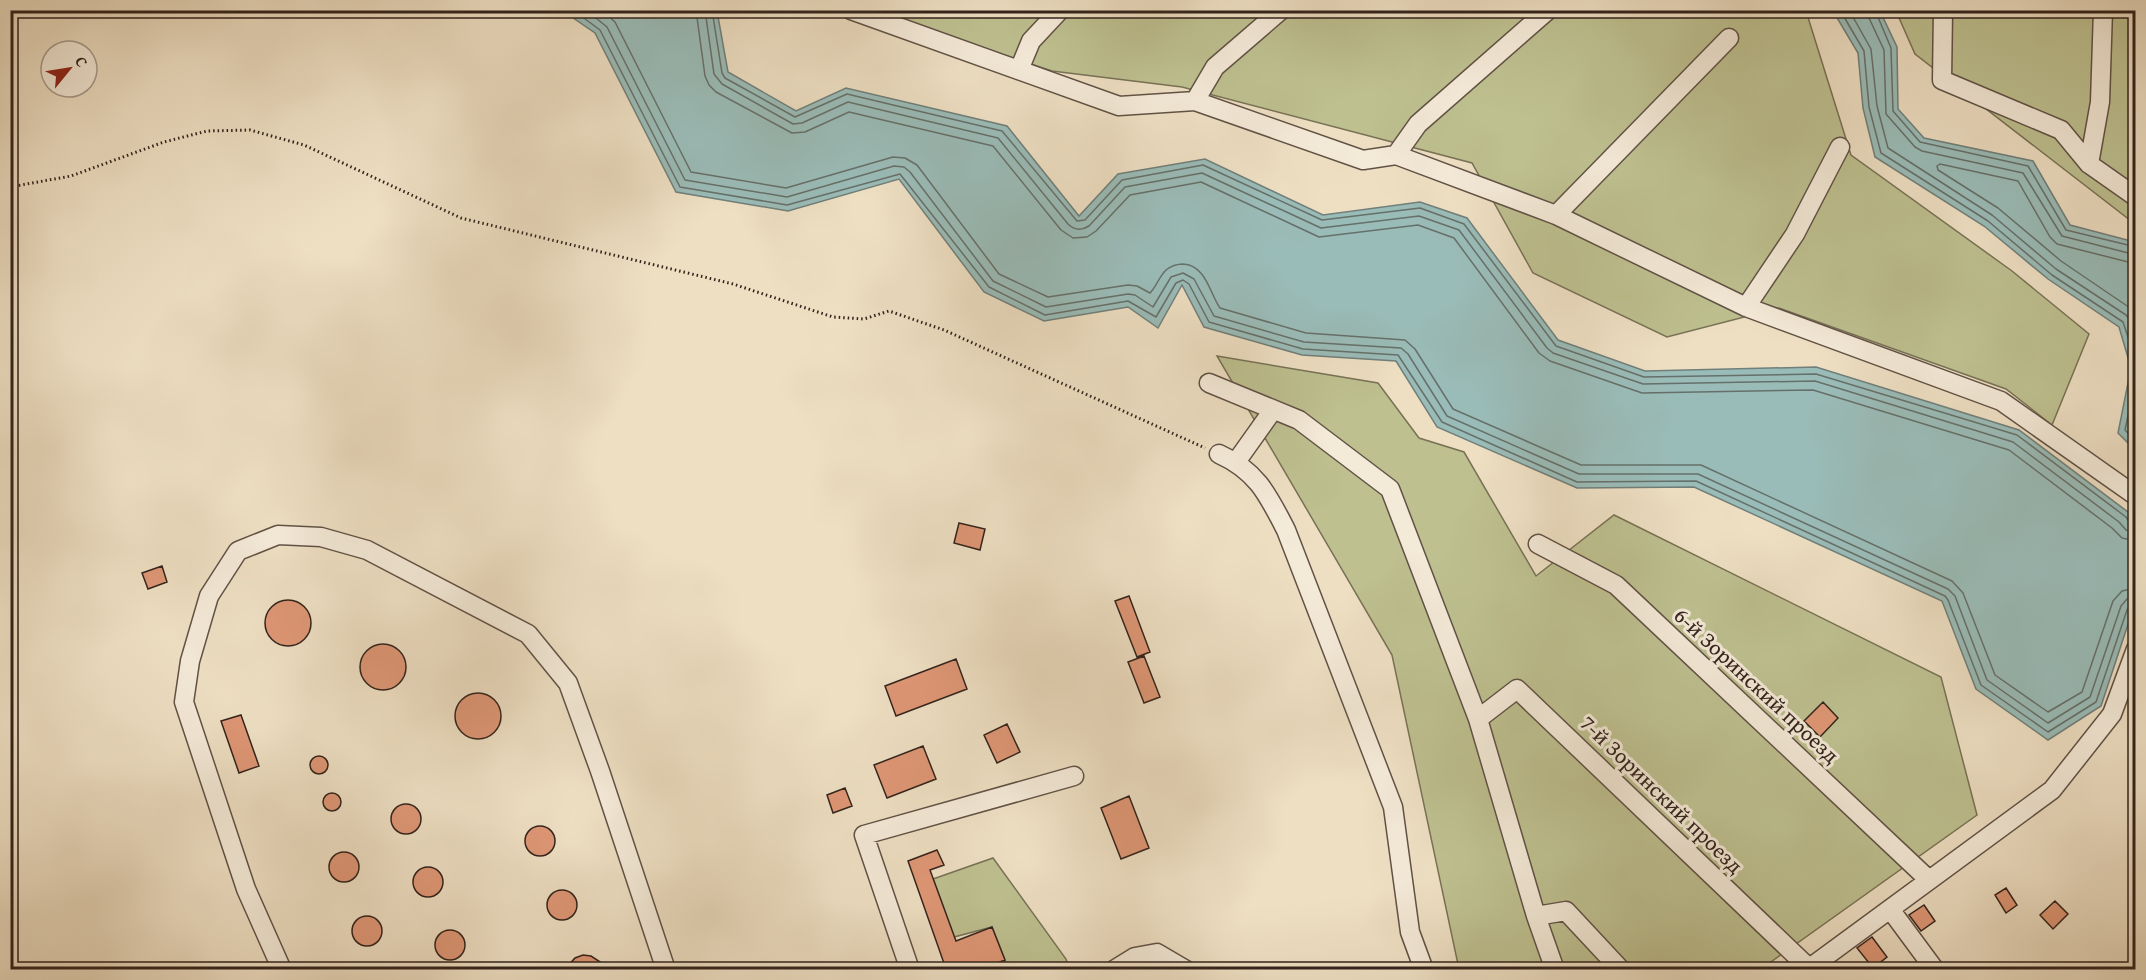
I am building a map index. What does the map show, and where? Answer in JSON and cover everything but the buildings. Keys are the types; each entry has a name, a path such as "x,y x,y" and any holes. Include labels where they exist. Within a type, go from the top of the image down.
{"street":[{"path":"851,10 1119,105 1195,101 1363,160 1396,155 1556,215 1746,308 2001,401 2136,496"},
{"path":"1019,70 1030,41 1060,10"},
{"path":"1195,101 1215,67 1281,10"},
{"path":"1396,155 1418,124 1548,10"},
{"path":"1943,10 1942,80 2061,130 2089,164 2136,196"},
{"path":"2089,164 2100,102 2103,10"},
{"path":"1556,215 1728,38"},
{"path":"1746,308 1795,234 1840,147"},
{"path":"1209,383 1299,420 1390,489 1478,719 1536,916 1555,969"},
{"path":"1273,410 1228,458 1266,490 1286,530 1393,807 1410,932 1424,969"},
{"path":"282,969 246,889 184,702 190,661 209,596 237,551 278,535 321,537 367,550 528,634 568,683 666,969"},
{"name":"6-й Зоринский проезд","path":"1538,544 1616,585 1929,880"},
{"path":"1809,969 2052,790 2112,714 2136,649"},
{"name":"7-й Зоринский проезд","path":"1478,719 1517,689 1809,969"},
{"path":"910,969 864,835 1074,776"},
{"path":"1890,909 1935,969"},
{"path":"1536,916 1566,911 1621,969"},
{"path":"1114,969 1135,957 1157,953 1186,969"}],"path":[{"path":"10,187 70,176 164,142 207,131 250,130 304,145 461,218 733,284 833,317 864,320 890,311 944,330 1228,458"}],"green space":[{"path":"873,11 1806,11 1851,155 2012,271 2089,334 2052,425 2006,389 1779,308 1667,337 1533,273 1472,163 1182,87 1052,71"},
{"path":"1896,11 2135,11 2135,224 1915,54"},
{"path":"1217,356 1378,383 1419,438 1464,452 1536,576 1614,515 1941,677 1977,815 1761,969 1459,969 1392,655"},
{"path":"993,858 1066,959 1070,969 1003,969 1005,960 992,927 954,937 933,879"}],"water":[{"path":"563,11 717,11 728,72 796,111 846,88 1007,126 1079,216 1118,174 1205,159 1323,215 1420,202 1467,218 1558,340 1645,371 1816,367 2019,430 2132,515 2136,545 2135,603 2101,706 2048,740 1976,689 1942,601 1694,487 1577,488 1437,427 1396,361 1302,355 1204,327 1182,285 1158,328 1128,307 1044,321 984,292 899,179 788,211 676,192 595,33"},
{"path":"1833,11 1880,11 1897,47 1898,109 1924,138 2033,161 2070,225 2135,242 2135,450 2118,433 2131,368 2119,327 2048,279 1984,226 1875,157 1863,108 1858,53"}]}
